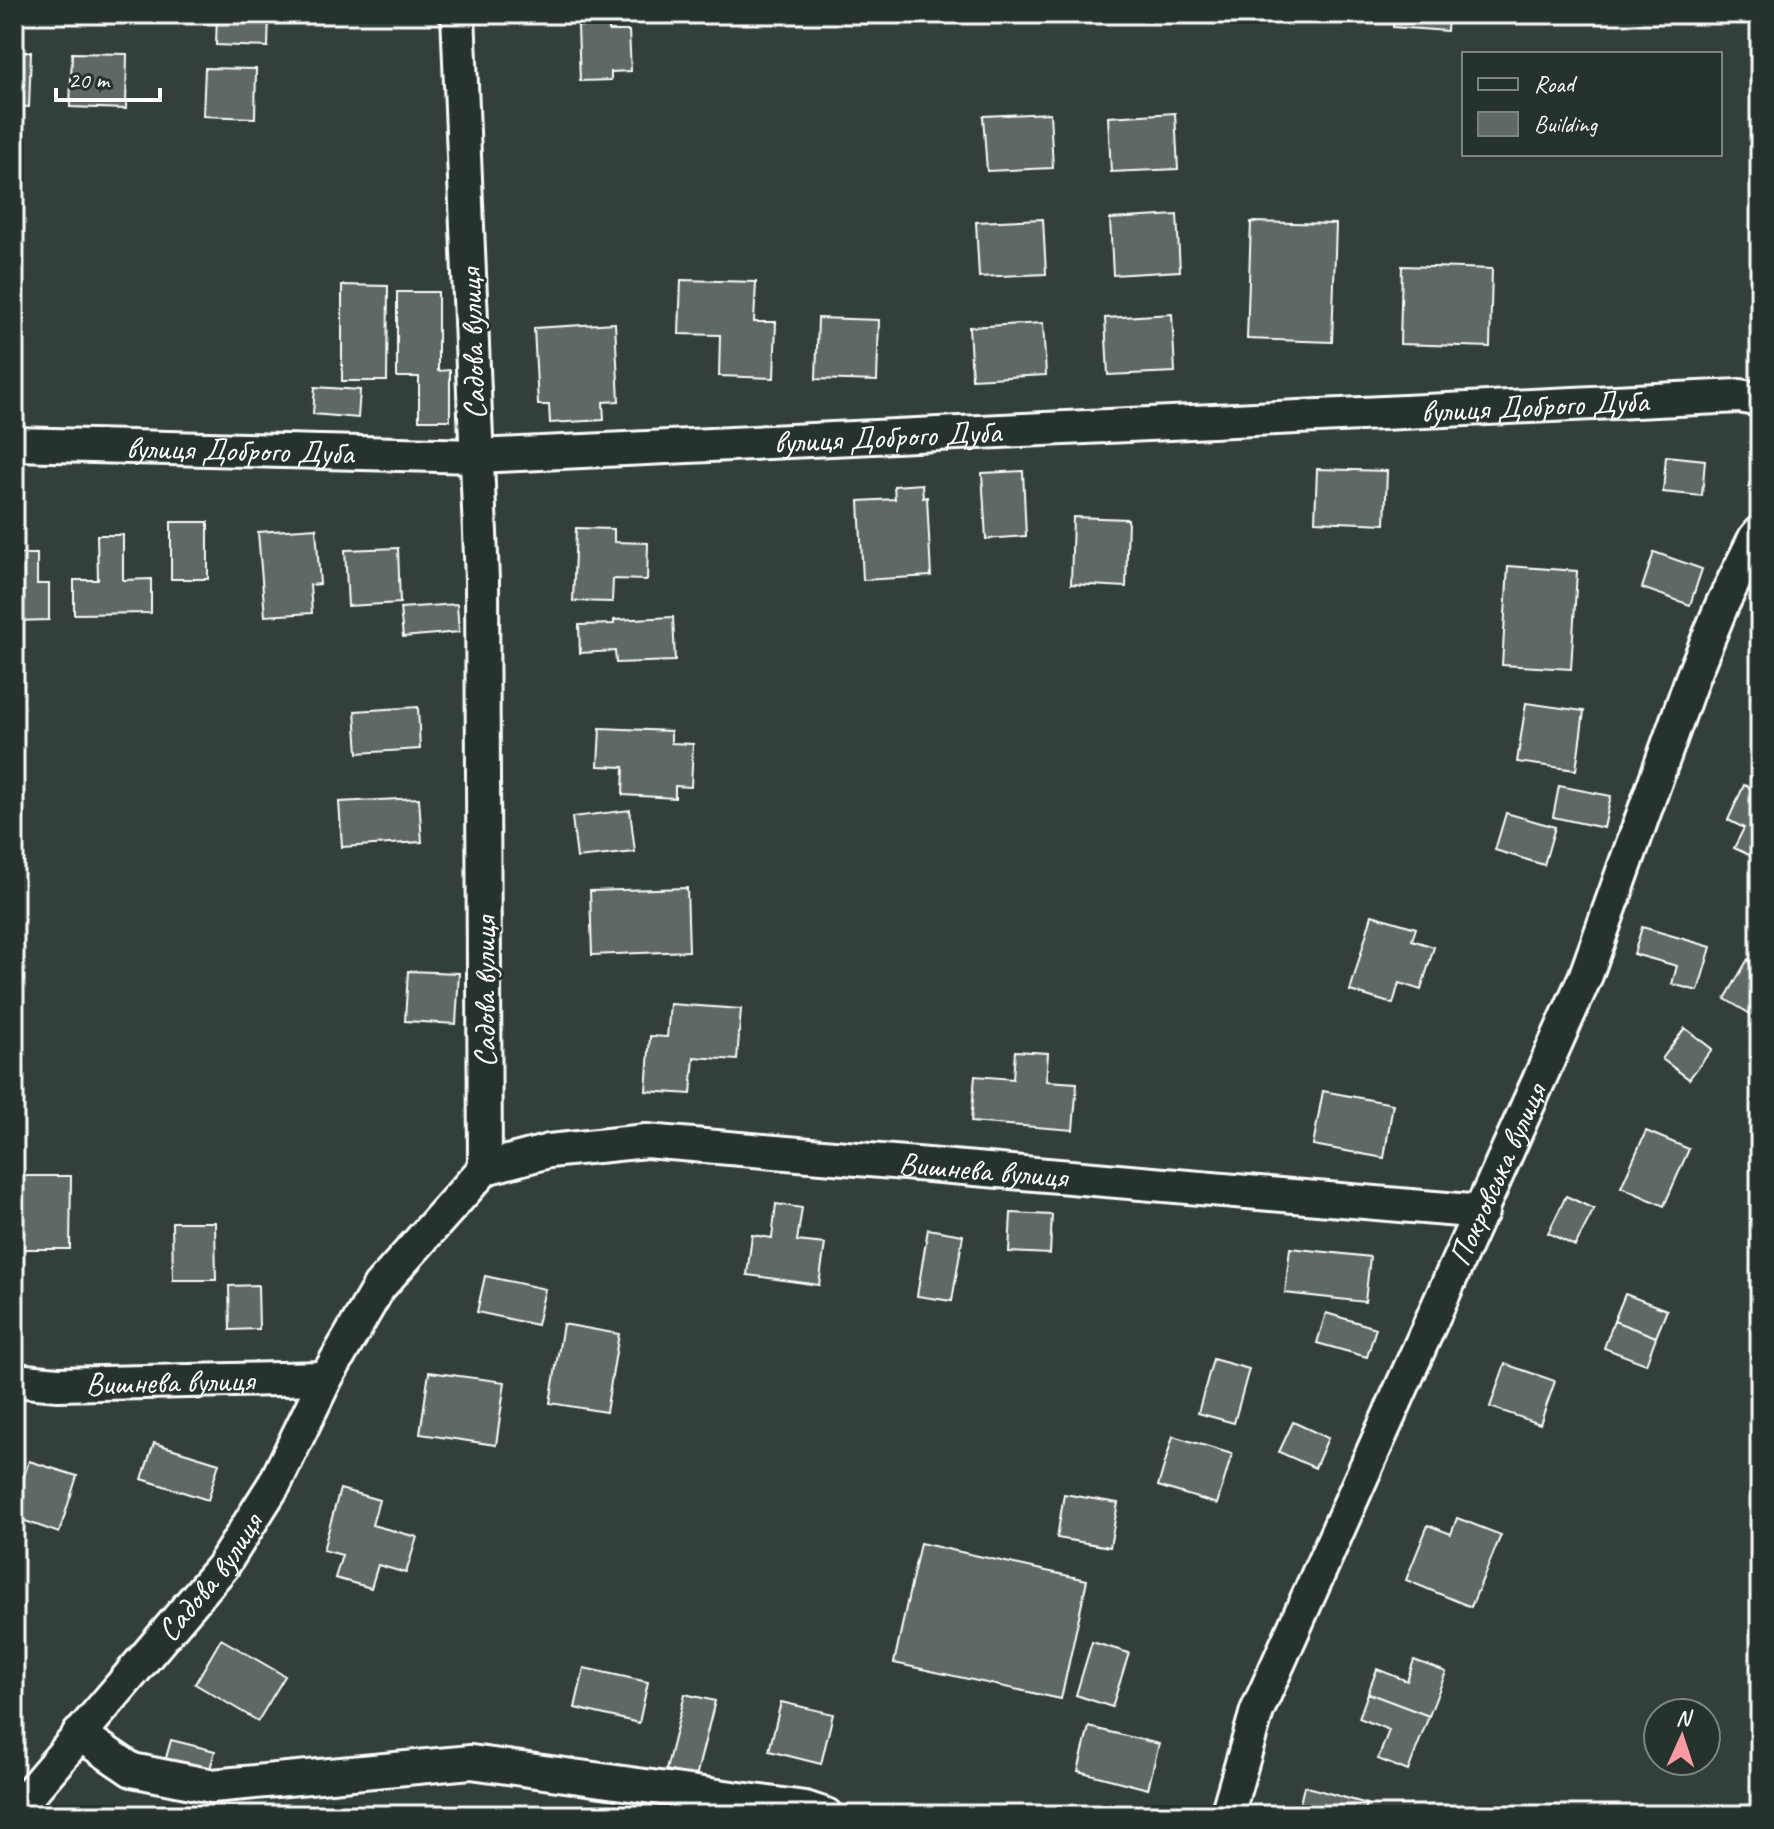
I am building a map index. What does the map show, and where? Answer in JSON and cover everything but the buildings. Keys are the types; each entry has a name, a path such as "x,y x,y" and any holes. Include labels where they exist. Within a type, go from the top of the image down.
{"street":[{"name":"Садова вулиця","path":"14,1812 222,1567 275,1483 326,1378 379,1287 485,1168 482,580 458,14"},
{"name":"вулиця Доброго Дуба","path":"14,444 476,456 1740,396 1760,400"},
{"name":"Покровська вулиця","path":"1227,1815 1257,1711 1586,975 1692,678 1716,620 1760,532"},
{"name":"Вишнева вулиця","path":"485,1168 549,1151 646,1141 1482,1212"},
{"name":"Вишнева вулиця","path":"14,1380 58,1384 326,1378"},
{"path":"79,1734 132,1770 212,1786 471,1762 805,1808 826,1815"}]}
